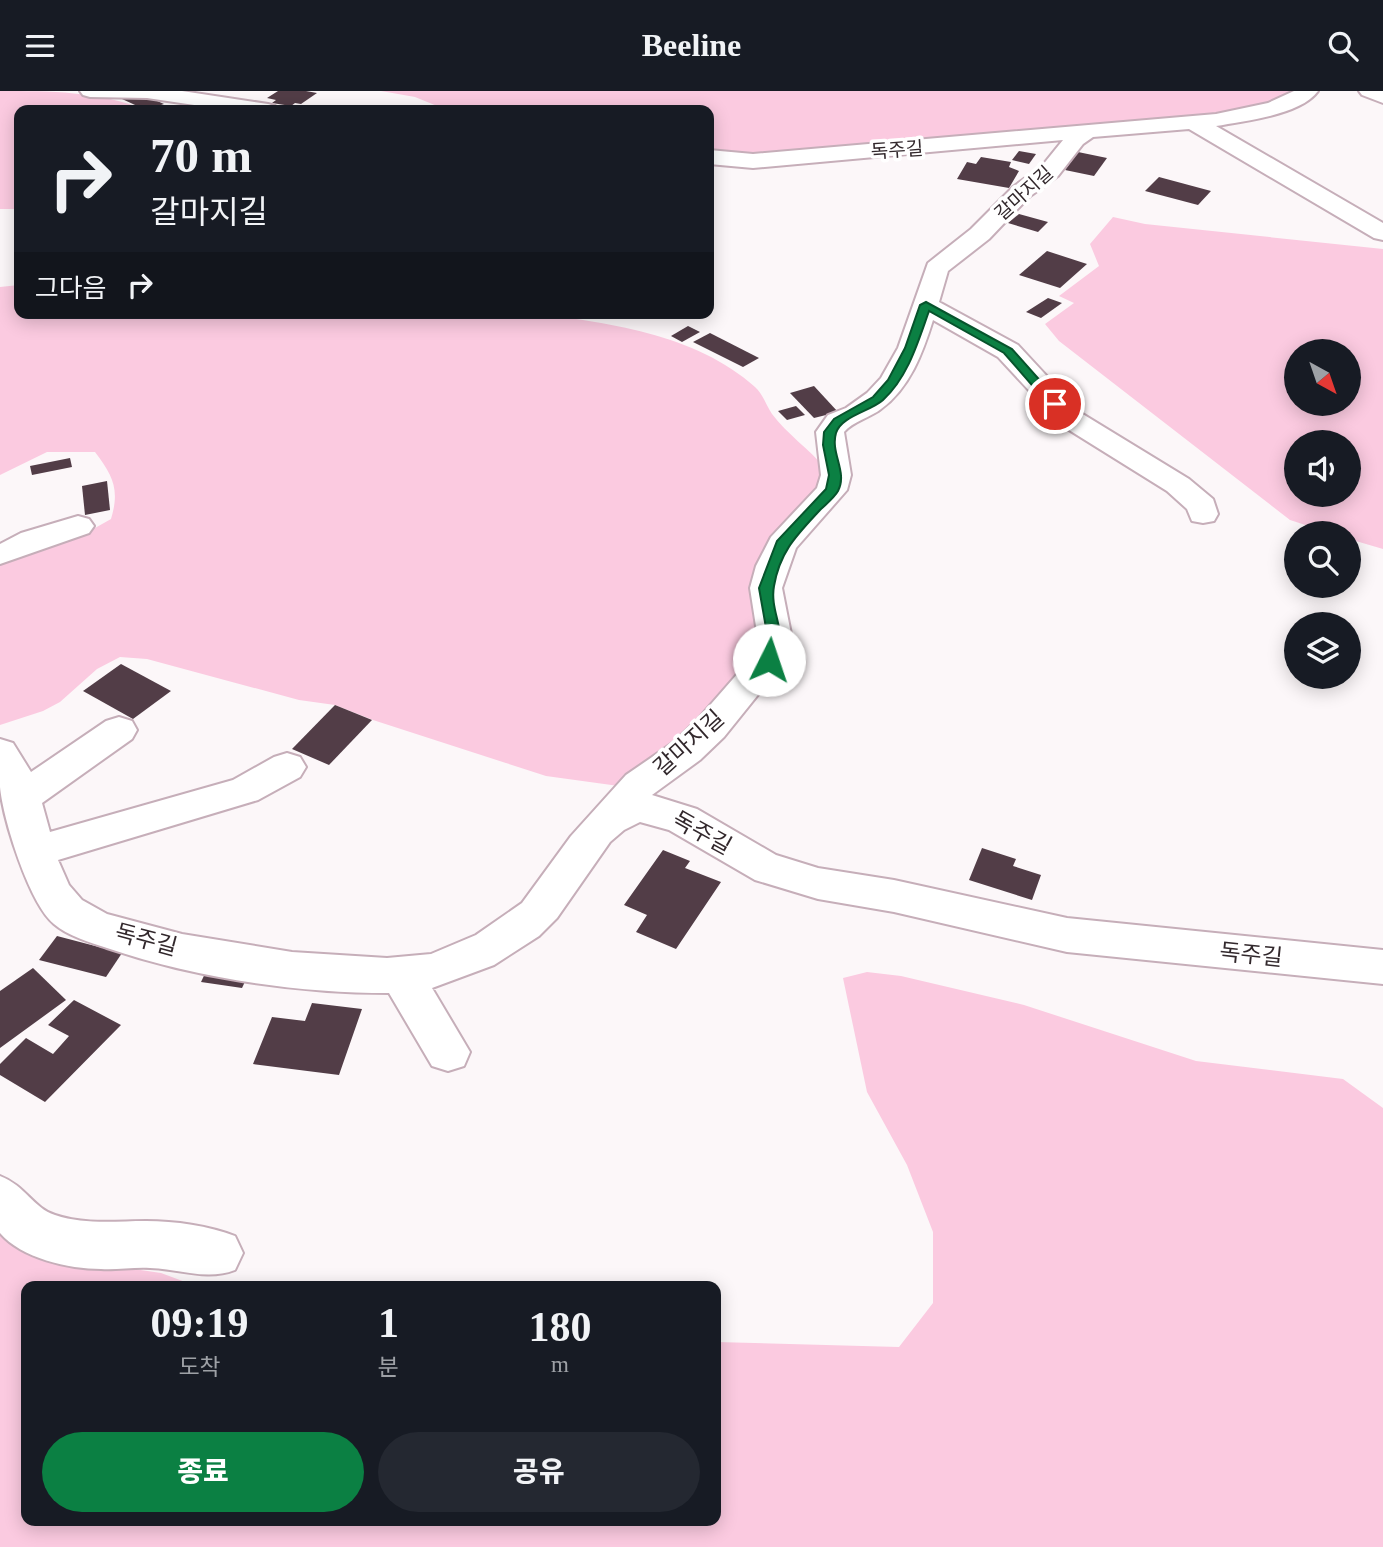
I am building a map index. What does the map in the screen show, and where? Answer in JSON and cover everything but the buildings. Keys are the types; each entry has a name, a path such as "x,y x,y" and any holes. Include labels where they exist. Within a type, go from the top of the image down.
{"lane":[{"path":"90,91 147,92 234,105"},
{"path":"1085,133 1193,122 1281,107 1292,103 1308,91"},
{"path":"1369,91 1383,97"},
{"path":"1193,122 1383,233"},
{"name":"독주길","path":"714,157 752,161 1085,133"},
{"name":"갈마지길","path":"607,822 624,799 639,785 687,751 711,728 769,660 775,639 766,588 782,544 832,490 836,475 830,432 838,421 877,399 893,382 911,348 937,268 980,234 1010,202 1050,171 1074,139 1085,133"},
{"path":"926,305 1008,351 1072,419 1178,485 1202,506 1203,515"},
{"path":"0,554 17,549 32,540 79,526"},
{"path":"22,821 119,730"},
{"name":"독주길","path":"0,752 20,786 22,821 45,876 61,904 80,921 149,943 261,966 329,974 401,975 453,965 488,949 516,931 541,909 592,838 607,822 621,812 638,808 673,814 750,860 780,874 809,882 935,905 1034,929 1383,967"},
{"path":"22,821 245,790 287,768"},
{"path":"401,975 448,1052"},
{"path":"0,1198 24,1224 51,1238 98,1246 149,1244 218,1253"}],"shaded area":[{"path":"0,91 56,92 110,99 131,105 14,105 14,209 0,209"},
{"path":"381,91 1296,91 1282,102 1222,115 753,159 714,155 714,105 435,105 415,97"},
{"path":"1113,217 1145,224 1383,249 1383,549 1361,543 1361,521 1290,520 1059,341 1045,324 1074,303 1059,296 1099,266 1090,244"},
{"path":"14,286 14,319 573,319 648,333 705,354 755,387 778,421 825,468 824,493 806,507 761,659 735,691 626,787 546,776 335,705 299,700 147,659 120,657 97,669 60,702 43,711 0,725 0,561 43,543 95,528 111,519 115,491 106,468 95,452 47,452 0,475 0,287"},
{"path":"867,972 901,976 1024,1005 1196,1061 1343,1079 1383,1108 1383,1547 0,1547 0,1230 93,1263 161,1273 183,1281 21,1281 21,1526 721,1526 721,1342 899,1347 933,1303 933,1232 907,1165 867,1092 843,978"}],"route":[{"path":"769,660 775,639 766,588 782,544 832,490 836,475 830,432 838,421 856,414 877,399 893,382 911,348 926,305 1008,351 1018,359 1055,404"}]}
